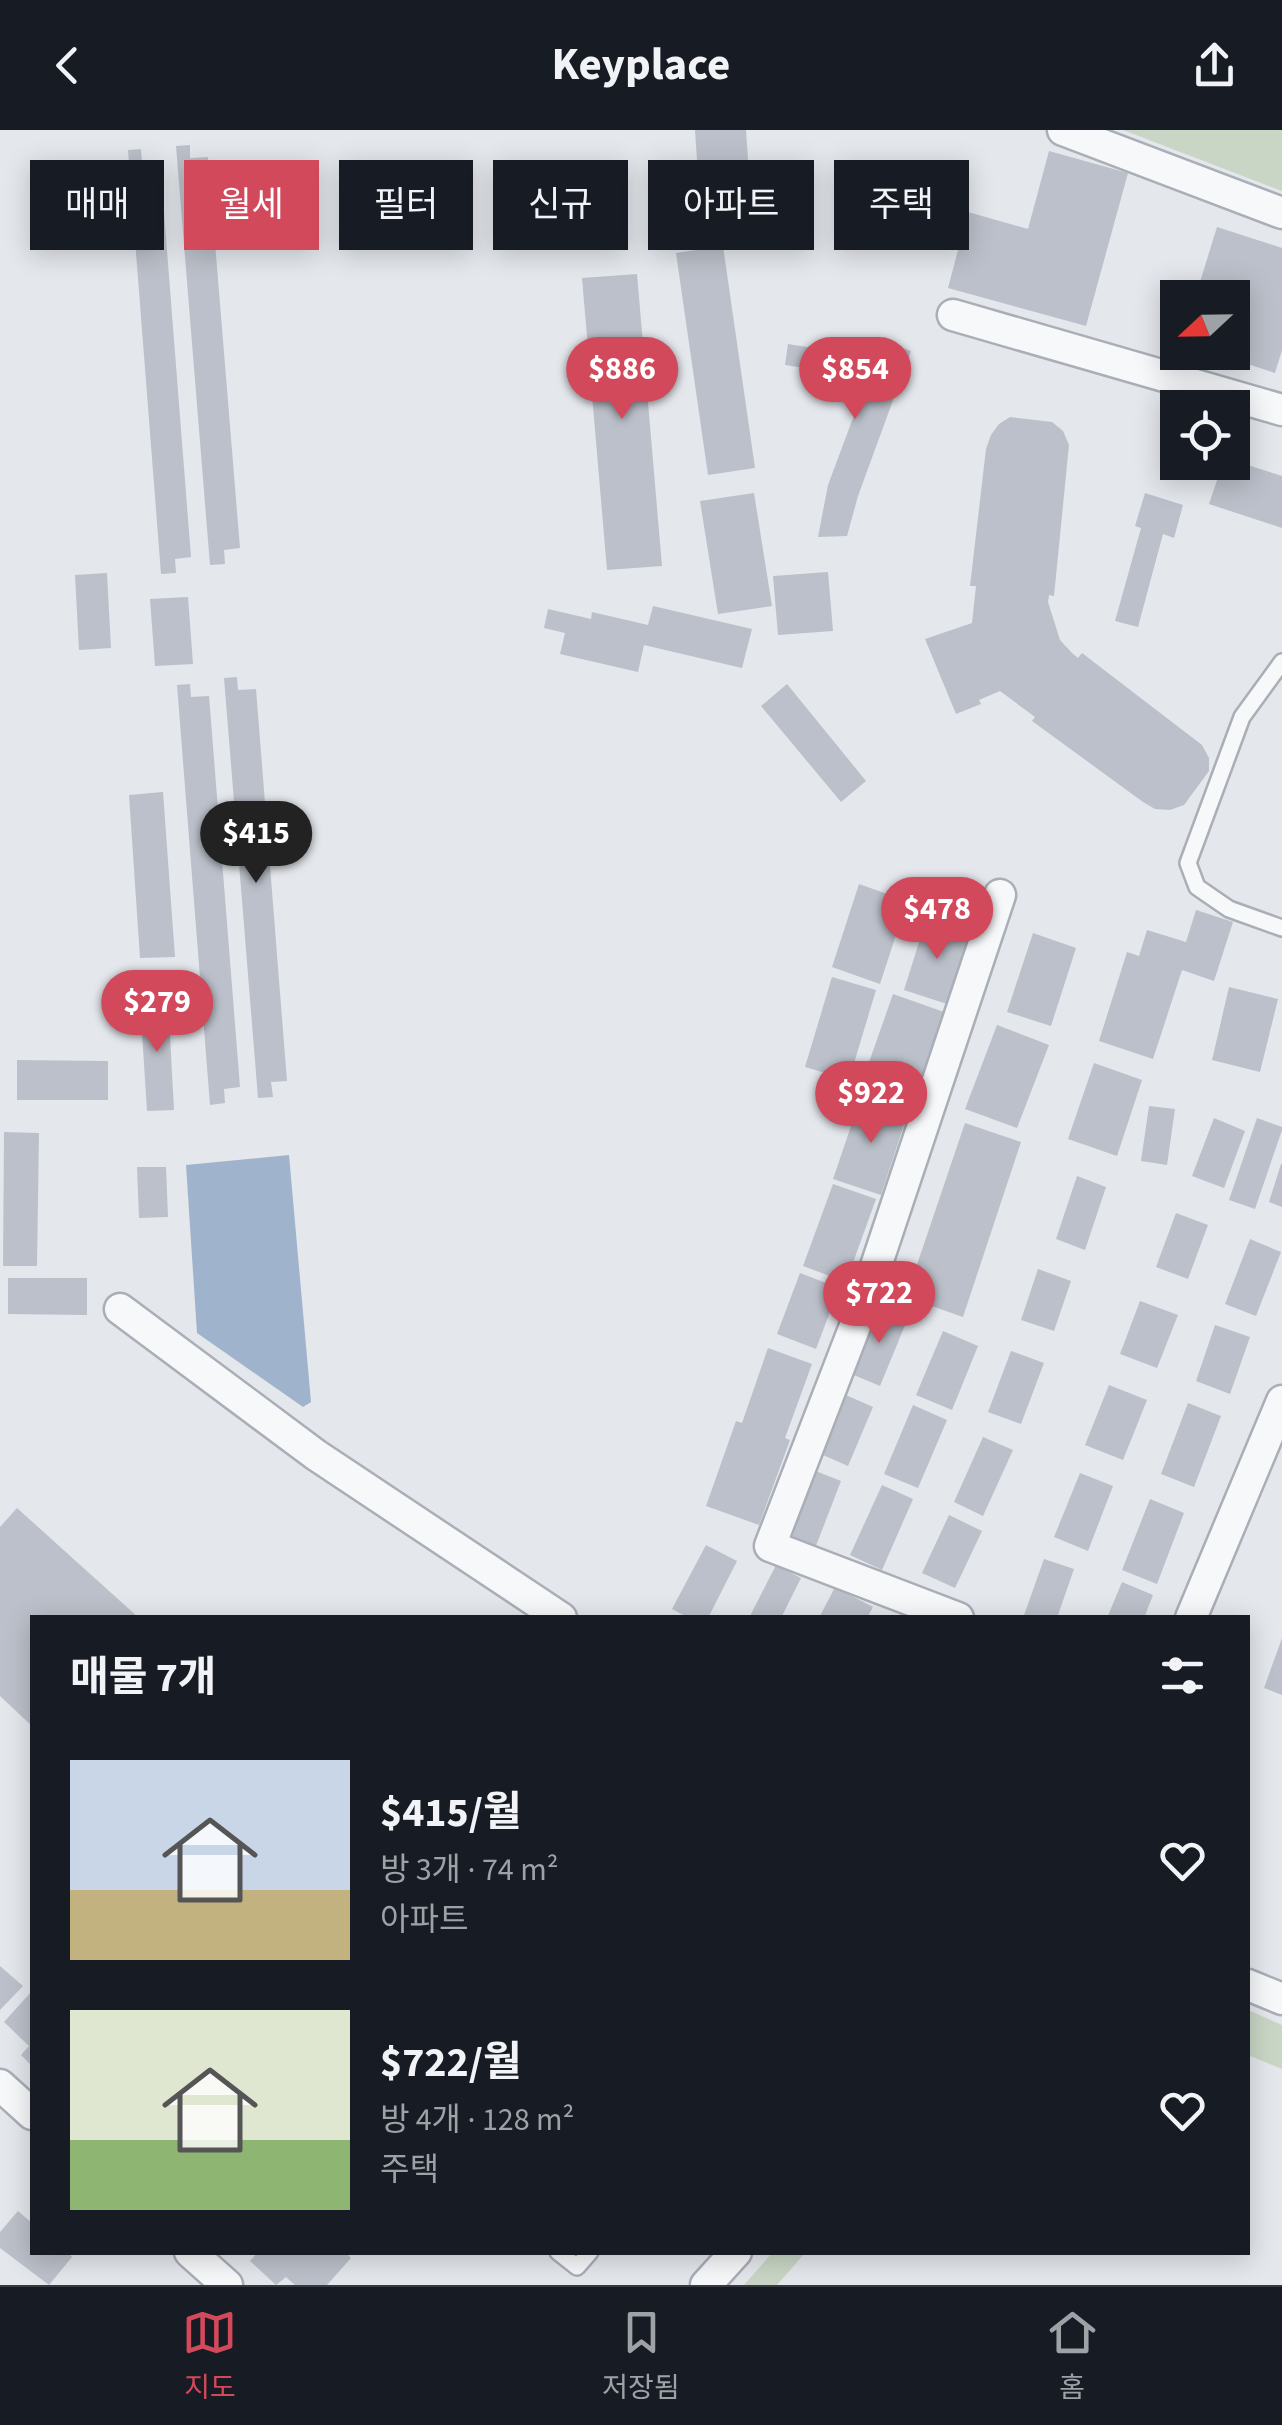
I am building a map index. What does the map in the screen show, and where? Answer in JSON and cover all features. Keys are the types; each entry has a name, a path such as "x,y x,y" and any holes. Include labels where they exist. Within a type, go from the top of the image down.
{"street":[{"path":"1063,130 1282,213"},
{"path":"953,314 1282,410"},
{"path":"950,1615 770,1546 862,1308 1000,895"},
{"path":"120,1309 316,1456 556,1615"},
{"path":"1192,1615 1282,1401"},
{"path":"1250,1986 1282,1999"},
{"path":"0,2085 30,2112"},
{"path":"193,2255 228,2285"},
{"path":"706,2285 733,2255"}],"lane":[{"path":"1282,662 1242,717 1188,863 1196,887 1228,909 1282,928"},
{"path":"562,2255 577,2267 587,2255"}],"green space":[{"path":"1123,130 1282,130 1282,191"},
{"path":"1250,2011 1282,2025 1282,2069 1250,2056"},
{"path":"770,2255 803,2255 777,2285 744,2285"}],"water":[{"path":"289,1155 311,1402 303,1407 197,1333 186,1165"}],"building":[{"path":"695,130 746,130 748,160 697,160"},
{"path":"190,145 190,158 208,160 184,160 184,245 176,146"},
{"path":"141,149 142,160 129,160 128,150"},
{"path":"1049,151 1128,173 1086,326 948,288 958,250 969,250 969,212 1028,229"},
{"path":"164,212 191,557 175,559 176,573 161,574 136,250 164,250"},
{"path":"1217,227 1282,248 1282,350 1275,373 1250,365 1250,280 1201,280"},
{"path":"184,250 216,250 240,548 224,550 225,564 210,565"},
{"path":"724,250 755,468 708,475 676,253"},
{"path":"637,274 662,566 607,570 582,278"},
{"path":"882,340 911,351 847,536 818,537 828,485 868,378 785,365 788,344 876,358"},
{"path":"1010,417 1052,422 1063,431 1069,445 1054,596 1049,595 1048,602 1060,640 1078,658 1082,653 1202,745 1209,758 1209,771 1184,805 1170,810 1155,809 1143,802 1032,721 1035,717 1000,691 956,714 925,639 972,623 976,586 970,586 986,449 999,424"},
{"path":"1250,466 1282,476 1282,528 1209,504 1217,480 1250,480"},
{"path":"754,493 772,606 718,614 700,501"},
{"path":"1145,493 1183,505 1174,538 1163,534 1138,627 1115,621 1141,528 1135,526"},
{"path":"828,572 833,631 778,635 773,576"},
{"path":"107,573 111,648 79,650 75,575"},
{"path":"188,597 193,664 155,666 150,599"},
{"path":"653,606 752,629 742,668 644,645 638,672 560,654 565,633 544,628 548,609 591,619 592,612 648,625"},
{"path":"237,677 238,690 256,689 287,1081 271,1082 273,1097 258,1098 224,678"},
{"path":"190,684 191,697 209,696 240,1087 224,1089 225,1103 210,1105 177,685"},
{"path":"787,684 866,781 841,802 761,706"},
{"path":"163,792 175,957 140,958 129,795"},
{"path":"859,884 907,901 880,984 832,967"},
{"path":"1196,910 1233,922 1214,981 1182,970 1153,1059 1099,1041 1127,952 1139,956 1147,930 1186,942"},
{"path":"926,920 969,934 947,1004 904,990"},
{"path":"1033,933 1076,948 1051,1026 1007,1012"},
{"path":"832,977 876,990 849,1080 805,1067"},
{"path":"1229,987 1278,999 1260,1072 1212,1060"},
{"path":"893,994 944,1012 913,1103 861,1085"},
{"path":"168,999 174,1110 147,1111 140,1001"},
{"path":"997,1025 1049,1045 1017,1128 965,1109"},
{"path":"17,1060 108,1061 108,1100 17,1100"},
{"path":"1094,1063 1142,1080 1117,1156 1068,1139"},
{"path":"861,1097 908,1113 881,1195 833,1179"},
{"path":"1149,1106 1175,1109 1167,1165 1141,1161"},
{"path":"1214,1118 1245,1131 1224,1188 1192,1176"},
{"path":"1257,1118 1282,1130 1255,1209 1229,1200"},
{"path":"965,1123 1021,1142 963,1317 906,1297"},
{"path":"4,1132 39,1133 37,1266 3,1266"},
{"path":"1282,1164 1282,1207 1269,1202"},
{"path":"137,1167 166,1167 168,1217 139,1218"},
{"path":"1077,1176 1106,1187 1085,1250 1056,1239"},
{"path":"833,1184 876,1199 846,1282 803,1266"},
{"path":"1176,1213 1208,1225 1188,1279 1156,1267"},
{"path":"1250,1239 1281,1252 1256,1316 1225,1304"},
{"path":"1038,1269 1071,1281 1054,1331 1021,1320"},
{"path":"800,1273 839,1288 816,1349 777,1334"},
{"path":"8,1278 87,1278 87,1315 8,1314"},
{"path":"1140,1301 1178,1315 1157,1368 1120,1354"},
{"path":"878,1305 908,1318 880,1386 849,1373"},
{"path":"1215,1325 1250,1337 1230,1394 1196,1381"},
{"path":"943,1331 978,1346 952,1410 916,1395"},
{"path":"768,1348 812,1364 759,1525 706,1506 736,1421 742,1423"},
{"path":"1011,1351 1044,1363 1021,1424 988,1412"},
{"path":"1109,1385 1147,1400 1123,1460 1085,1445"},
{"path":"839,1392 873,1407 848,1466 814,1451"},
{"path":"1188,1403 1221,1416 1194,1487 1161,1474"},
{"path":"913,1405 947,1420 918,1488 884,1474"},
{"path":"983,1437 1013,1450 983,1516 954,1502"},
{"path":"808,1468 841,1481 814,1551 781,1538"},
{"path":"1080,1473 1113,1486 1088,1551 1054,1537"},
{"path":"882,1485 913,1499 882,1570 850,1555"},
{"path":"1150,1499 1184,1513 1157,1584 1122,1570"},
{"path":"17,1508 136,1615 30,1615 30,1724 0,1696 0,1527"},
{"path":"949,1515 982,1531 955,1588 922,1573"},
{"path":"706,1545 737,1561 710,1615 683,1615 672,1609"},
{"path":"1044,1559 1074,1569 1058,1615 1024,1615"},
{"path":"776,1565 801,1578 782,1615 751,1615"},
{"path":"1122,1582 1153,1595 1145,1615 1108,1615"},
{"path":"835,1587 873,1607 869,1615 821,1615"},
{"path":"1282,1638 1282,1695 1264,1688"},
{"path":"0,1966 23,1986 0,2010"},
{"path":"30,1993 30,2064 21,2055 29,2046 4,2022"},
{"path":"18,2211 30,2221 30,2255 72,2257 49,2285 0,2248 0,2232"},
{"path":"255,2255 351,2258 327,2285 295,2285 286,2277 276,2285 250,2261"}]}
